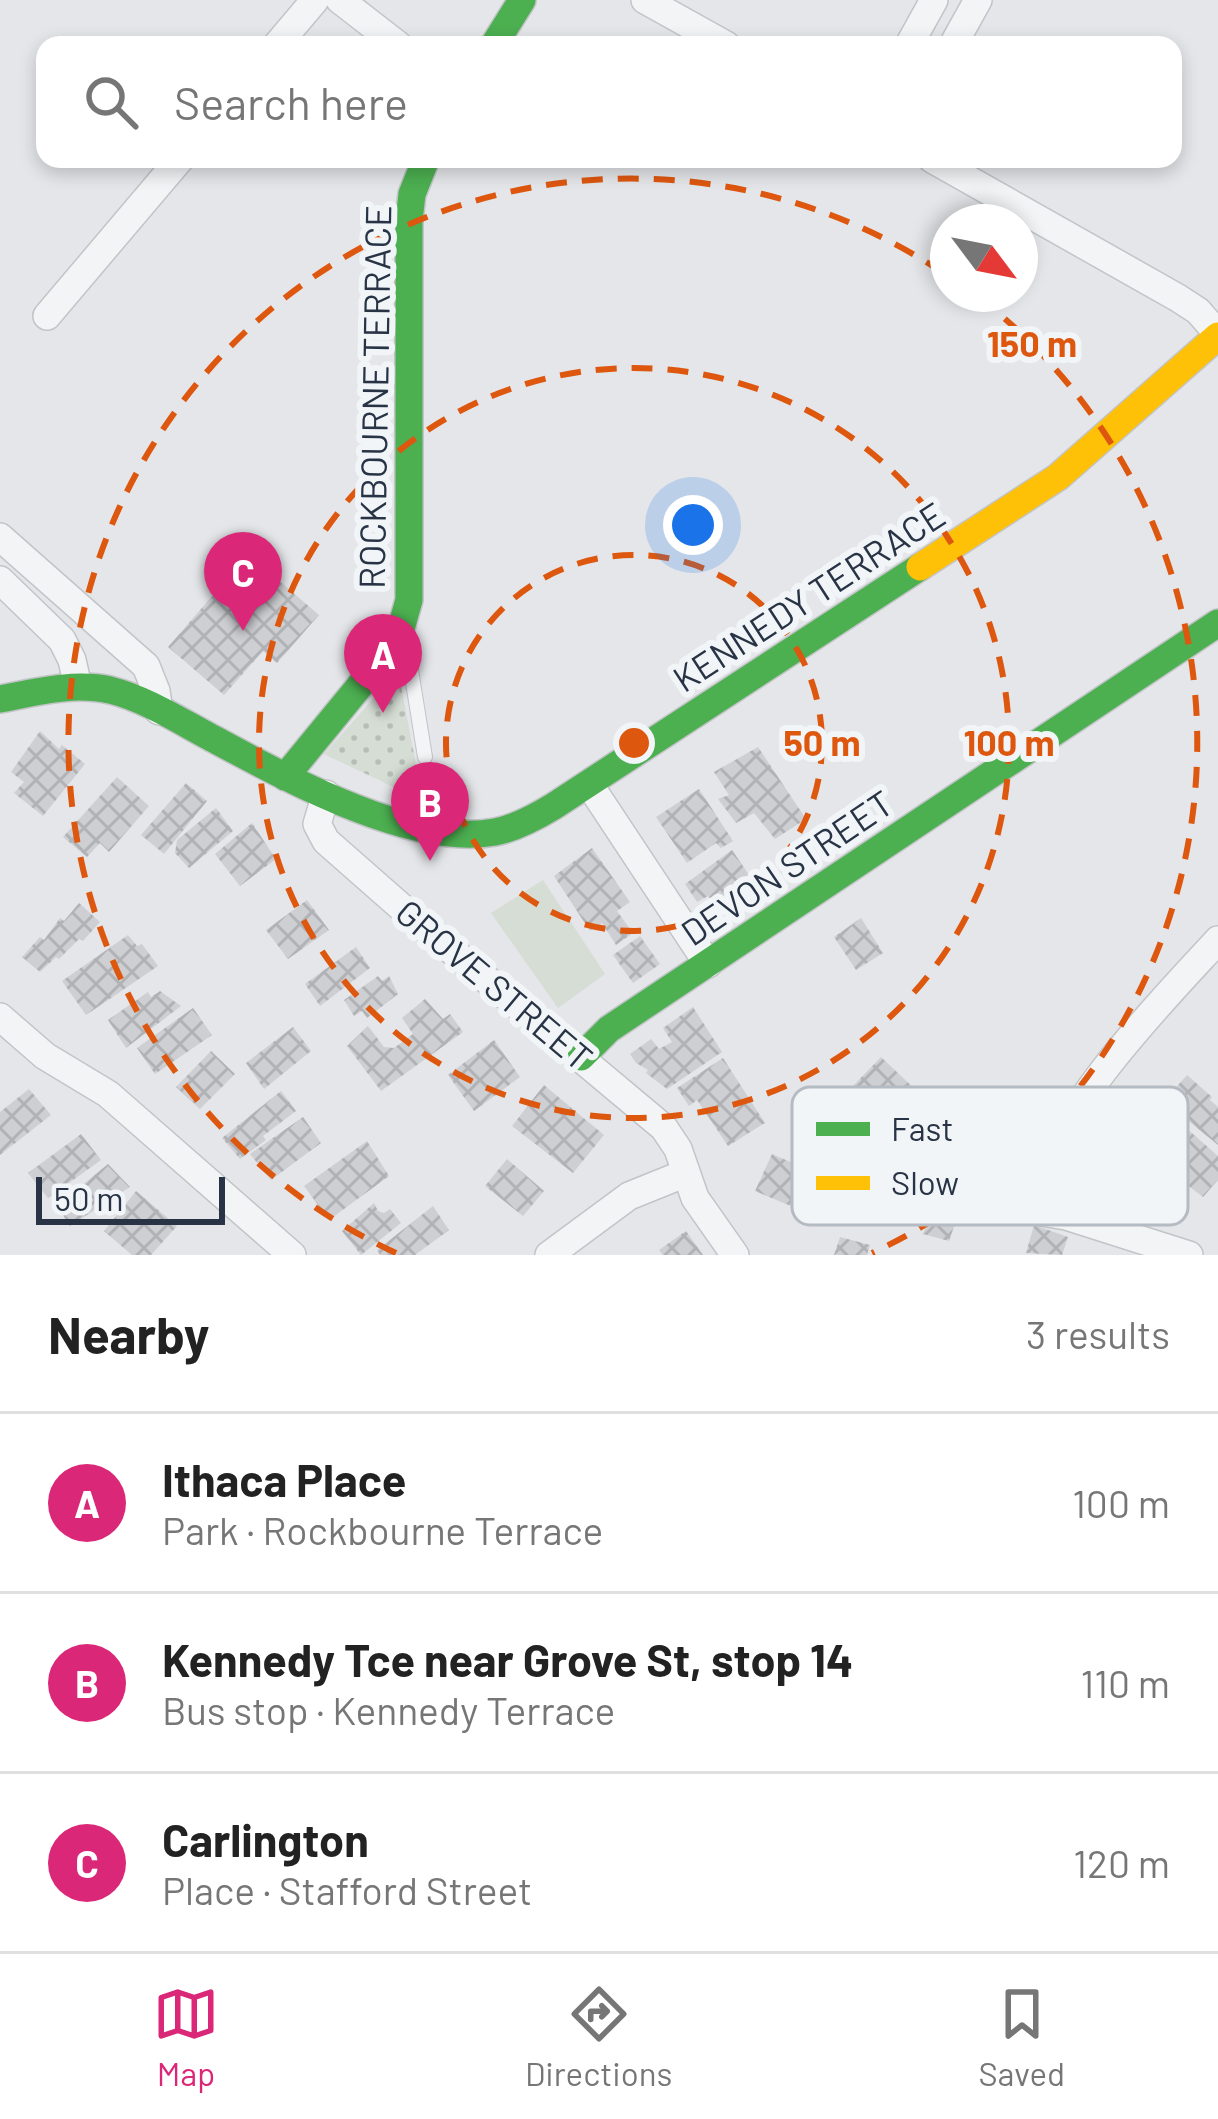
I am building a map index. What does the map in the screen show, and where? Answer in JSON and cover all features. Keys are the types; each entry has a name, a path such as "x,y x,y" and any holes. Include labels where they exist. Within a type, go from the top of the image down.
{"street":[{"path":"285,36 315,0"},
{"path":"340,0 386,36"},
{"path":"500,36 522,0"},
{"path":"645,0 710,36"},
{"path":"914,36 934,0"},
{"path":"958,36 978,0"},
{"path":"46,316 172,168"},
{"name":"ROCKBOURNE TERRACE","path":"285,777 390,649 409,600 409,221 412,194 422,168"},
{"path":"948,168 1178,298 1198,311 1218,335"},
{"name":"KENNEDY TERRACE","path":"0,699 78,688 112,691 159,710 285,777 435,832 471,835 523,824 1058,477 1218,335"},
{"path":"0,536 146,666 159,710"},
{"path":"0,580 62,640 78,688"},
{"name":"DEVON STREET","path":"580,1057 609,1028 1218,623"},
{"path":"589,784 708,964"},
{"name":"GROVE STREET","path":"326,794 317,824 333,848 664,1128 678,1149 704,1213 735,1255"},
{"path":"1093,1087 1218,940"},
{"path":"0,1017 46,1056 108,1094 292,1255"},
{"path":"549,1255 629,1196 686,1173"},
{"path":"1094,1225 1189,1255"}],"lane":[{"name":"ROCKBOURNE TERRACE","path":"396,637 410,664 425,757"}],"shaded area":[{"path":"398,671 423,801 324,754"},
{"path":"543,880 605,974 558,1008 491,913"}],"building":[{"path":"262,566 319,615 277,663 263,651 224,695 168,647 213,595 227,607"},
{"path":"40,731 85,764 43,816 14,793 24,782 11,772"},
{"path":"758,747 806,819 775,839 754,813 736,823 718,799 729,795 714,772"},
{"path":"117,777 149,806 109,852 100,843 87,857 63,837"},
{"path":"186,783 207,801 164,854 141,835"},
{"path":"699,789 733,841 721,848 716,843 687,863 656,817"},
{"path":"216,808 233,831 189,868 175,853 177,840"},
{"path":"252,823 276,859 240,886 215,854"},
{"path":"592,848 630,902 617,911 633,933 616,945 602,923 590,931 554,876"},
{"path":"732,850 756,885 718,909 708,896 697,902 685,884"},
{"path":"307,900 329,930 288,959 266,930"},
{"path":"79,903 100,922 83,941 79,939 40,972 22,957"},
{"path":"861,918 883,953 856,970 834,937"},
{"path":"128,935 137,946 142,944 158,966 86,1015 62,981"},
{"path":"640,936 660,964 633,983 613,955"},
{"path":"356,947 370,968 320,1006 305,984"},
{"path":"378,976 382,981 389,976 398,994 367,1018 362,1011 354,1016 344,1000"},
{"path":"160,991 181,1006 126,1048 108,1020 148,992 151,997"},
{"path":"425,999 443,1019 450,1014 463,1032 381,1091 347,1046 368,1026 384,1047 394,1048 413,1034 402,1018"},
{"path":"693,1007 722,1052 667,1089 630,1054 651,1039 659,1049 672,1042 663,1028"},
{"path":"193,1008 212,1035 155,1074 137,1048"},
{"path":"293,1027 311,1051 264,1089 246,1063"},
{"path":"494,1040 520,1077 474,1111 448,1075"},
{"path":"211,1051 235,1074 200,1109 176,1087"},
{"path":"881,1057 913,1087 852,1087"},
{"path":"723,1058 765,1123 728,1146 697,1100 689,1106 677,1088"},
{"path":"1187,1075 1212,1097 1218,1107 1218,1145 1188,1121 1188,1087 1176,1087"},
{"path":"544,1085 604,1135 573,1173 512,1126"},
{"path":"29,1089 51,1115 0,1155 0,1112"},
{"path":"281,1091 296,1111 240,1159 222,1138"},
{"path":"303,1117 321,1143 271,1180 250,1154"},
{"path":"1188,1130 1218,1156 1218,1180 1203,1197 1188,1185"},
{"path":"81,1134 101,1160 48,1198 28,1173"},
{"path":"367,1141 389,1176 329,1220 304,1186"},
{"path":"772,1154 792,1163 792,1206 755,1191"},
{"path":"507,1159 544,1191 523,1216 485,1186"},
{"path":"108,1164 130,1187 70,1226 57,1206"},
{"path":"136,1191 177,1226 151,1255 132,1255 104,1231"},
{"path":"374,1203 378,1211 390,1209 401,1223 361,1255 342,1231"},
{"path":"433,1206 449,1230 415,1255 380,1255 377,1250"},
{"path":"927,1225 955,1225 949,1241 923,1234"},
{"path":"1034,1225 1068,1237 1062,1255 1026,1253"},
{"path":"686,1231 703,1255 663,1255 659,1250"},
{"path":"840,1237 870,1245 867,1255 834,1255"}],"traffic: fast":[{"path":"500,36 522,0"},
{"path":"285,777 390,649 409,600 409,221 412,194 422,168"},
{"path":"0,699 69,687 110,690 149,704 348,805 425,829 495,832 554,806 920,567"},
{"path":"581,1057 609,1029 1218,623"}],"traffic: slow":[{"path":"920,567 1058,477 1218,336"}],"place":[{"name":"Carlington","path":"243,631"},
{"name":"Ithaca Place","path":"383,713"},
{"name":"Kennedy Tce near Grove St, stop 14","path":"430,861"}]}
